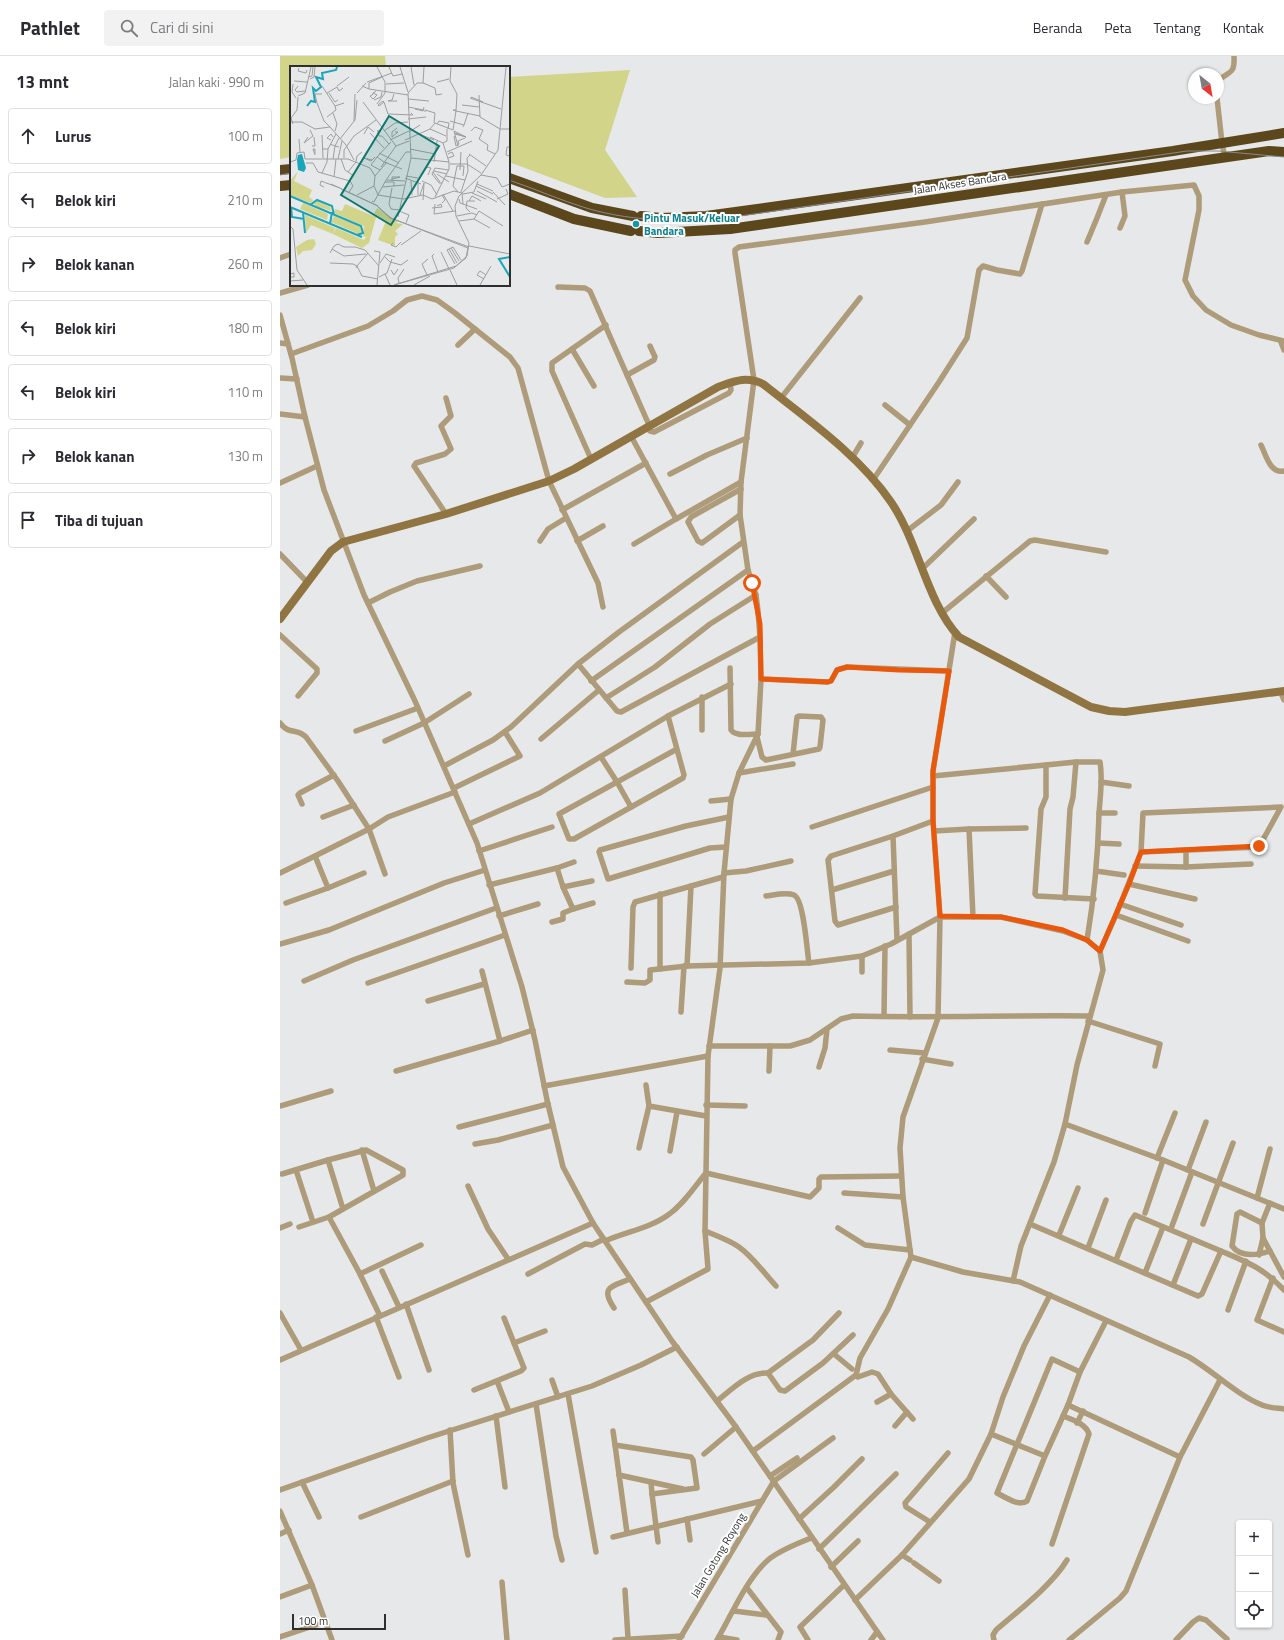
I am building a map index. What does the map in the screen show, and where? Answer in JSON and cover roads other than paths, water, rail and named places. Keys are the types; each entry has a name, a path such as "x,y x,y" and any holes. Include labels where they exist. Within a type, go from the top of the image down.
{"highway":[{"name":"Jalan Akses Bandara","path":"510,178 592,208 637,216 661,218 706,216 1284,133"},
{"name":"Jalan Akses Bandara","path":"510,194 574,219 635,231 658,233 730,229 1056,181 1146,170 1268,151 1284,152"},
{"path":"280,170 290,169"},
{"path":"280,186 290,185"}],"street":[{"path":"1224,77 1233,70 1234,56"},
{"path":"1218,104 1225,158"},
{"path":"794,754 797,717 821,717 823,720 820,748 794,754 768,760 764,759 757,736 761,679 760,637 756,595 748,570 740,515 741,482 754,380 735,253 739,247 925,222 1122,192 1194,185 1199,196 1199,210 1185,280 1193,296 1206,310 1231,325 1283,341 1284,350"},
{"path":"1120,228 1125,216 1122,192"},
{"path":"1086,242 1106,195"},
{"path":"873,480 967,338 979,270 983,266 1020,274 1042,204"},
{"path":"280,258 290,254"},
{"path":"280,293 304,286"},
{"path":"558,287 589,289 606,325 648,426"},
{"path":"291,354 368,326 393,311 407,300 418,296 430,297 437,300 475,328 510,358 518,368 549,481 598,583 603,607"},
{"path":"780,398 860,298"},
{"path":"280,314 298,379 305,417 317,466 343,542 368,603 455,790 479,851 522,988 533,1030 544,1086 563,1167 593,1223 630,1279 677,1347 753,1451 811,1538 883,1640"},
{"path":"591,459 552,371 552,363 606,325"},
{"path":"458,344 475,328"},
{"path":"280,343 288,344"},
{"path":"627,375 654,360 655,357 650,346"},
{"path":"572,349 594,386"},
{"path":"280,378 298,379"},
{"path":"280,619 331,551 343,542 446,514 549,481 718,387 737,380 754,380 764,384 852,458 891,502 907,531 949,626 959,637 1091,707 1109,711 1125,712 1282,691 1284,700"},
{"path":"446,398 451,416 441,426 451,449 449,452 416,463 414,466 446,514"},
{"path":"885,405 910,425"},
{"path":"280,414 305,417"},
{"path":"631,436 676,519"},
{"path":"670,474 707,455 747,438"},
{"path":"852,458 862,443"},
{"path":"1261,445 1272,468 1276,471 1284,471"},
{"path":"562,510 646,463"},
{"path":"280,483 317,466"},
{"path":"634,544 741,482"},
{"path":"907,531 941,505 958,482"},
{"path":"740,515 702,543 698,541 688,522 691,517 741,489"},
{"path":"540,541 548,529 566,518"},
{"path":"923,568 974,518"},
{"path":"577,541 603,526"},
{"path":"942,612 1024,544 1035,540 1106,552"},
{"path":"444,766 505,732 578,664 619,632 743,542"},
{"path":"280,554 307,582"},
{"path":"368,603 417,581 480,566"},
{"path":"592,681 748,570"},
{"path":"986,576 1006,598"},
{"path":"606,698 655,667 710,624 756,595"},
{"path":"753,1451 856,1375 860,1358 898,1289 911,1257 903,1197 900,1148 903,1117 922,1059 938,1018 940,916 933,821 933,776 955,632"},
{"path":"280,635 317,669 317,673 298,696"},
{"path":"578,664 598,690 617,711 624,711 760,637"},
{"path":"761,679 828,682 831,681 837,670 847,667 949,671"},
{"path":"730,668 731,730 734,734 757,736"},
{"path":"469,824 540,793 668,716 702,697 731,684"},
{"path":"541,739 598,690"},
{"path":"385,741 424,723 469,694"},
{"path":"702,697 702,730"},
{"path":"356,731 418,708"},
{"path":"668,716 677,749 684,775 683,778 574,839 569,838 559,814 677,749"},
{"path":"280,723 289,731 302,733 334,775 369,829 384,874"},
{"path":"280,873 369,829 388,817 455,790 520,756 505,732"},
{"path":"646,1302 708,1269 705,1231 708,1056 720,965 726,847 731,799 739,773 757,736"},
{"path":"601,757 631,807"},
{"path":"933,776 1076,762 1100,762 1101,782 1094,899 1087,940"},
{"path":"1065,898 1070,809 1073,797 1076,762"},
{"path":"739,773 793,764"},
{"path":"1046,765 1046,797 1041,809 1035,894 1037,896 1094,899"},
{"path":"302,804 298,795 300,793 334,775"},
{"path":"1101,782 1129,786"},
{"path":"812,827 933,787"},
{"path":"711,801 731,799"},
{"path":"323,817 354,805"},
{"path":"1013,1281 1021,1246 1054,1162 1065,1124 1077,1065 1103,970 1100,951 1141,852 1142,814 1281,807 1259,846 1141,852"},
{"path":"1099,813 1115,813"},
{"path":"726,847 710,848 608,879 599,852 600,850 686,826 729,816"},
{"path":"896,907 838,924 835,921 828,860 829,857 933,821"},
{"path":"479,851 552,827"},
{"path":"934,832 969,829 1026,828"},
{"path":"969,829 973,917"},
{"path":"893,836 898,940"},
{"path":"1098,843 1119,844"},
{"path":"1186,850 1186,867"},
{"path":"316,856 328,888"},
{"path":"631,968 633,905 637,900 691,886 724,875 791,861"},
{"path":"489,885 557,868 574,862"},
{"path":"1135,866 1186,867 1251,864"},
{"path":"557,868 563,887 573,909"},
{"path":"280,944 329,930 444,883 485,870"},
{"path":"832,890 894,871"},
{"path":"1096,871 1124,874"},
{"path":"286,903 364,874"},
{"path":"563,887 592,881"},
{"path":"1129,884 1195,899"},
{"path":"681,1012 691,886"},
{"path":"660,894 660,969"},
{"path":"766,896 793,894 798,898 803,920 809,963"},
{"path":"552,922 563,919 564,913 593,903"},
{"path":"499,916 538,904"},
{"path":"1120,904 1181,925"},
{"path":"304,981 353,960 496,908"},
{"path":"1116,915 1188,941"},
{"path":"627,982 647,982 650,980 650,970 685,966 809,963 862,956 898,940 940,916 1001,917 1063,930 1087,940 1100,951"},
{"path":"909,934 910,1017"},
{"path":"368,983 505,935"},
{"path":"884,1016 885,946"},
{"path":"862,956 862,972"},
{"path":"482,972 500,1041"},
{"path":"428,1001 484,984"},
{"path":"709,1046 790,1046 810,1040 842,1019 853,1016 938,1018 1026,1015 1089,1018 1160,1044 1155,1066"},
{"path":"819,1067 825,1048 827,1029"},
{"path":"396,1071 533,1030"},
{"path":"769,1070 770,1046"},
{"path":"890,1050 925,1053"},
{"path":"544,1086 708,1056"},
{"path":"922,1059 951,1064"},
{"path":"639,1148 648,1106 646,1085"},
{"path":"280,1106 331,1091"},
{"path":"459,1127 548,1104"},
{"path":"706,1105 745,1106"},
{"path":"648,1106 706,1116"},
{"path":"670,1151 677,1112"},
{"path":"1157,1158 1175,1113"},
{"path":"1172,1226 1206,1122"},
{"path":"475,1144 498,1140 553,1124"},
{"path":"1065,1124 1164,1160 1284,1209"},
{"path":"1203,1224 1233,1143"},
{"path":"1256,1198 1270,1149"},
{"path":"362,1150 374,1191"},
{"path":"282,1174 362,1150 368,1150 404,1171 403,1175 329,1217 299,1227"},
{"path":"328,1160 343,1209"},
{"path":"1145,1213 1164,1160"},
{"path":"296,1170 312,1222"},
{"path":"706,1173 810,1197 819,1188 819,1179 821,1177 901,1176"},
{"path":"528,1274 585,1244 592,1245 653,1224 668,1215 688,1195 706,1173"},
{"path":"468,1186 488,1229 508,1259"},
{"path":"1059,1235 1078,1188"},
{"path":"844,1193 903,1197"},
{"path":"1088,1248 1106,1200"},
{"path":"1259,1255 1263,1238 1262,1223 1270,1203"},
{"path":"1262,1223 1240,1212 1236,1214 1232,1246 1234,1249 1247,1255 1259,1255 1270,1251"},
{"path":"1116,1260 1131,1221 1135,1216 1246,1261 1261,1269 1273,1278 1284,1290"},
{"path":"329,1217 360,1274 378,1317 399,1378"},
{"path":"280,1360 593,1223"},
{"path":"280,1228 290,1224"},
{"path":"1030,1224 1059,1235 1198,1296 1202,1294 1221,1251"},
{"path":"1145,1273 1163,1227"},
{"path":"838,1228 865,1246 910,1250"},
{"path":"705,1231 740,1248 776,1286"},
{"path":"1263,1238 1284,1277"},
{"path":"1173,1285 1191,1239"},
{"path":"360,1274 421,1246"},
{"path":"911,1257 963,1272 1020,1282 1189,1357 1205,1367 1220,1380 1260,1404 1284,1409"},
{"path":"1228,1310 1246,1261"},
{"path":"382,1271 399,1307"},
{"path":"1273,1278 1257,1320 1284,1331"},
{"path":"614,1308 607,1298 608,1292 612,1287 630,1279"},
{"path":"855,1600 902,1555 969,1479 991,1434 1014,1370 1050,1295"},
{"path":"406,1304 429,1370"},
{"path":"280,1313 301,1350"},
{"path":"717,1401 749,1378 761,1373 768,1373 812,1340 839,1313"},
{"path":"474,1390 521,1371 524,1368 504,1318"},
{"path":"1080,1372 1052,1359 997,1493 1018,1502 1023,1503 1027,1501 1045,1456 1066,1411 1080,1372 1106,1321"},
{"path":"514,1343 545,1331"},
{"path":"768,1373 780,1390 785,1391 834,1354 853,1335"},
{"path":"280,1490 450,1430 592,1386 641,1365 677,1347"},
{"path":"834,1354 852,1369"},
{"path":"856,1375 858,1377 872,1372 876,1373 891,1394 913,1419"},
{"path":"552,1380 558,1397"},
{"path":"1069,1640 1120,1598 1126,1591 1180,1457 1220,1380"},
{"path":"497,1381 509,1412"},
{"path":"568,1394 596,1552"},
{"path":"877,1402 891,1394"},
{"path":"536,1404 556,1536 562,1560"},
{"path":"1066,1411 1083,1412 1180,1457"},
{"path":"1052,1544 1089,1436 1087,1430 1079,1420 1066,1411"},
{"path":"895,1426 907,1412"},
{"path":"1079,1420 1083,1412"},
{"path":"496,1416 505,1487"},
{"path":"704,1454 736,1427"},
{"path":"450,1430 453,1481 468,1555"},
{"path":"613,1431 627,1533"},
{"path":"991,1434 1045,1456"},
{"path":"774,1481 833,1438"},
{"path":"615,1445 691,1457 694,1462 697,1487 695,1489 652,1494"},
{"path":"930,1522 906,1507 905,1503 948,1453"},
{"path":"770,1476 796,1458"},
{"path":"799,1519 862,1459"},
{"path":"819,1549 896,1474"},
{"path":"619,1475 688,1490"},
{"path":"361,1517 453,1481"},
{"name":"Jalan Gotong Royong","path":"680,1638 774,1481"},
{"path":"302,1482 319,1517"},
{"path":"651,1482 658,1542"},
{"path":"613,1537 762,1501"},
{"path":"280,1511 312,1585 332,1640"},
{"path":"687,1519 690,1540"},
{"path":"280,1534 289,1530"},
{"path":"737,1640 718,1638 756,1572 769,1560 811,1538"},
{"path":"831,1567 858,1541"},
{"path":"902,1555 938,1581"},
{"path":"994,1640 993,1636 996,1630 1035,1596 1063,1567 1067,1560"},
{"path":"502,1582 507,1640"},
{"path":"280,1597 312,1585"},
{"path":"808,1640 800,1626 844,1585"},
{"path":"746,1588 780,1632 778,1640"},
{"path":"625,1590 628,1638"},
{"path":"734,1611 766,1614"},
{"path":"1176,1640 1192,1622 1199,1618 1206,1620 1227,1639"},
{"path":"280,1637 325,1622"},
{"path":"871,1640 877,1632"},
{"path":"615,1640 628,1638 680,1638"}],"tram line":[{"path":"510,180 576,205 605,213 643,219 682,220 740,216 1187,151 1218,151 1284,157"},
{"path":"280,175 290,173"}],"place":[{"name":"Pintu Masuk/Keluar Bandara","path":"636,224"}]}
